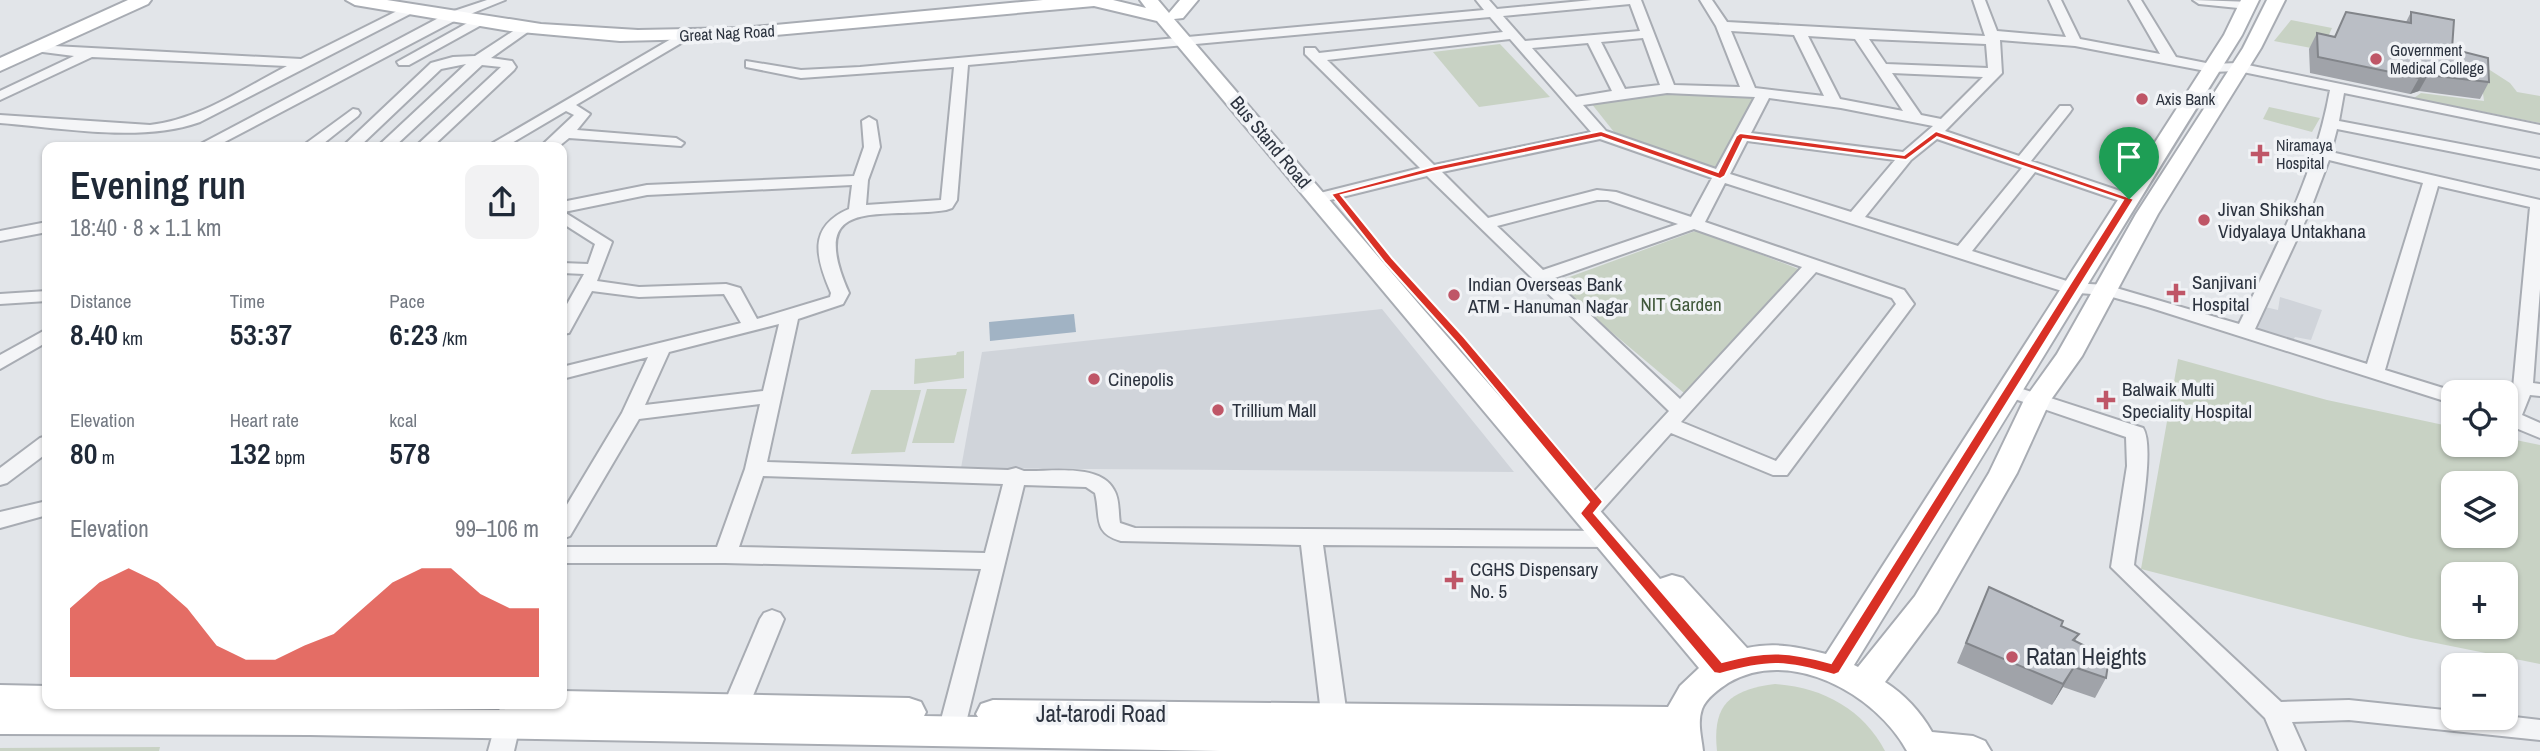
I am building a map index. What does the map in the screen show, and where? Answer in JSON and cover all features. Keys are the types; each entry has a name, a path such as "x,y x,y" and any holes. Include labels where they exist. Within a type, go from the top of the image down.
{"main road":[{"path":"0,65 142,0"},
{"name":"Great Nag Road","path":"355,0 476,15 649,30 727,27 1038,0"},
{"name":"Great Nag Road","path":"405,5 453,16 476,15 527,26 602,35 683,36 742,33 1098,0 1168,6"},
{"path":"1864,684 1926,604 2003,473 2038,400 2069,356 2174,170 2252,48 2276,0"},
{"path":"1834,669 2010,391 2249,3"},
{"path":"1168,6 1193,41 1326,196 1460,340 1591,508 1730,666"},
{"path":"1591,508 1608,539 1730,666"},
{"path":"0,720 304,712 510,721 731,718 952,722 1299,735 1336,728 1685,741 1684,711 1691,694 1730,666 1756,658 1797,659 1834,669 1864,684 1898,710 1920,737 1924,748 1973,751"},
{"path":"0,698 42,699"}],"street":[{"path":"404,62 499,0"},
{"path":"1482,0 1601,134 1720,176 2071,288 2106,290 2441,394"},
{"path":"751,64 801,74 1292,34 1634,0 1669,89"},
{"path":"1540,277 1696,223 1740,136 1757,93 1723,26 1706,0"},
{"path":"1855,218 1906,158 1995,72 1993,38 1979,0"},
{"path":"2054,0 2075,42"},
{"path":"2135,0 2170,59"},
{"path":"2199,0 2249,3"},
{"path":"0,119 150,129 172,127 195,119 302,64 405,5"},
{"path":"213,142 453,16"},
{"path":"390,142 479,60 527,26"},
{"path":"1723,26 1859,35 2075,42 2211,68 2238,67 2540,129"},
{"path":"1799,31 1834,101"},
{"path":"1292,34 1485,224 1540,277 1674,417 1780,470 1905,304 1898,294 1625,198 1597,195 1485,224"},
{"path":"1316,57 1517,40 1647,34"},
{"path":"1859,35 1915,117"},
{"path":"503,142 683,36"},
{"path":"1592,38 1621,94"},
{"path":"40,48 89,54 302,64"},
{"path":"0,96 89,54"},
{"path":"355,142 436,66 445,62 479,60 509,67 428,142"},
{"path":"567,372 660,351 790,316 837,300 840,293 826,253 830,230 838,220 857,210 946,205 949,200 961,62"},
{"path":"1880,68 1995,72"},
{"path":"1572,102 1669,89 1757,93 1834,101 1915,117 2027,164 2129,199"},
{"path":"2245,331 2325,155 2333,124 2337,89"},
{"path":"554,142 583,114 567,106"},
{"path":"1962,252 2065,109"},
{"path":"315,142 353,113"},
{"path":"857,210 860,180 872,147 869,121"},
{"path":"2333,124 2540,164"},
{"path":"566,133 677,143"},
{"path":"1326,196 1431,170 1601,134"},
{"path":"1740,136 1906,158"},
{"path":"2325,155 2539,205 2532,389 2518,405"},
{"path":"567,206 647,190 860,180"},
{"path":"2374,373 2432,180"},
{"path":"567,219 604,242 591,277 567,320"},
{"path":"0,236 42,228"},
{"path":"1591,508 1813,265"},
{"path":"567,270 639,292 726,289 734,292 752,326"},
{"path":"0,299 42,296"},
{"path":"725,555 755,469 790,316"},
{"path":"0,363 42,337"},
{"path":"567,522 632,412 660,351"},
{"path":"2010,391 2136,433 2137,466 2122,567 2275,712 2292,751"},
{"path":"632,412 772,396"},
{"path":"2518,421 2540,431"},
{"path":"0,478 42,447"},
{"path":"755,469 1016,475 1090,480 1101,484 1106,491 1111,526 1118,533 1135,536 1608,539"},
{"path":"952,722 1016,475"},
{"path":"0,520 42,509"},
{"path":"1311,537 1336,728"},
{"path":"567,555 725,555 993,561"},
{"path":"731,718 772,619"},
{"path":"2275,712 2349,710 2540,730"}],"shaded area":[{"path":"2280,297 2322,310 2311,340 2295,337 2292,343 2253,330 2265,307 2278,310"},
{"name":"Trillium Mall","path":"1382,309 1514,472 961,468 982,352"}],"green space":[{"path":"2291,20 2332,28 2322,50 2274,41"},
{"path":"1500,44 1550,97 1479,107 1433,52"},
{"path":"2479,63 2510,83 2517,92 2540,96 2540,123 2414,98 2421,93 2484,101"},
{"path":"1672,93 1756,98 1716,168 1614,132 1591,103"},
{"path":"2269,107 2320,118 2312,132 2263,119"},
{"name":"NIT Garden","path":"1698,230 1806,272 1684,393 1553,283"},
{"path":"964,351 964,378 914,384 915,359 956,355 957,352"},
{"path":"2178,359 2327,400 2441,424 2441,457 2518,457 2518,440 2540,445 2540,664 2518,660 2518,653 2485,653 2411,638 2141,569"},
{"path":"927,389 967,389 954,443 912,443"},
{"path":"871,390 921,390 905,452 851,454"},
{"path":"1775,684 1809,690 1839,703 1865,723 1885,751 1717,751 1718,722 1727,702 1746,690"},
{"path":"160,747 159,751 0,751 0,748"}],"water":[{"path":"1074,314 1076,332 990,341 989,322"}],"building":[{"name":"Government Medical College","path":"2346,12 2411,23 2411,12 2454,20 2452,49 2488,58 2489,82 2428,75 2419,78 2318,57 2317,33 2335,37"},
{"path":"1989,587 2063,621 2061,626 2079,634 2073,640 2109,658 2106,678 2074,667 2063,684 1966,643"}],"place":[{"name":"Government Medical College","path":"2376,59"},
{"name":"Axis Bank","path":"2142,99"},
{"name":"Niramaya Hospital","path":"2260,154"},
{"name":"Jivan Shikshan Vidyalaya Untakhana","path":"2204,220"},
{"name":"Sanjivani Hospital","path":"2176,293"},
{"name":"Indian Overseas Bank ATM - Hanuman Nagar","path":"1454,295"},
{"name":"Cinepolis","path":"1094,379"},
{"name":"Balwaik Multi Speciality Hospital","path":"2106,400"},
{"name":"Trillium Mall","path":"1218,410"},
{"name":"CGHS Dispensary No. 5","path":"1454,580"},
{"name":"Ratan Heights","path":"2012,657"}],"route":[{"path":"1936,133 2129,199 1834,669 1797,659 1756,658 1720,669 1587,513 1596,502 1460,340 1388,261 1335,194 1431,170 1601,134 1720,176 1740,136 1906,158 1936,133"}]}
